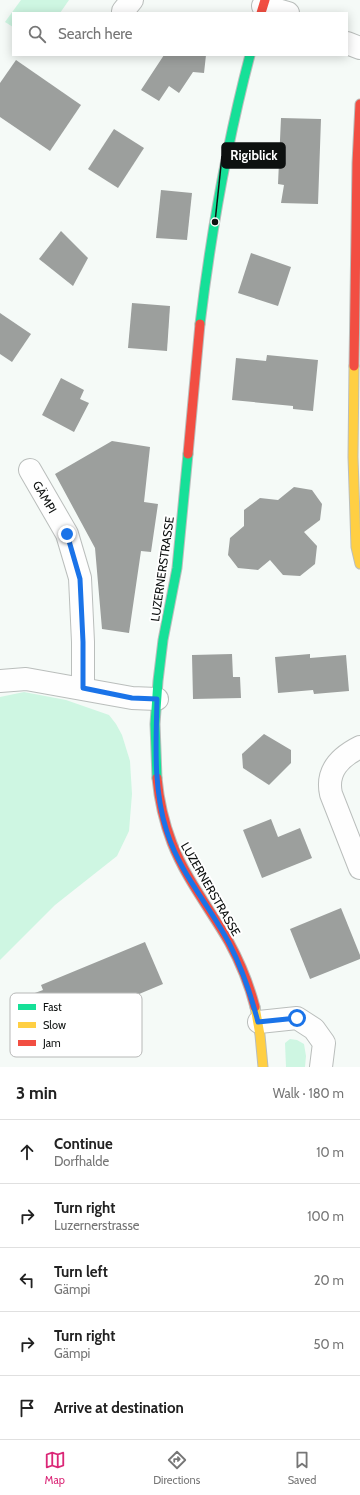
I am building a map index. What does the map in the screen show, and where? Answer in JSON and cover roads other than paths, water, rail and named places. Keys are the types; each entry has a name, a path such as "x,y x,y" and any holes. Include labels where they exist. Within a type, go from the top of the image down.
{"main road":[{"name":"LUZERNERSTRASSE","path":"250,56 229,143 203,304 178,558 164,639 157,699 157,776 166,831 176,855 190,882 238,960 252,999 258,1022 263,1067"},
{"path":"360,104 357,184 353,457 356,547 360,564"}],"street":[{"path":"263,6 284,12"},
{"path":"348,43 360,48"},
{"name":"GÄMPI","path":"30,470 67,534 80,578 83,642 83,688"},
{"path":"0,681 26,679 132,698 157,699"},
{"path":"360,747 352,751 340,761 330,774 329,784 331,794 360,868"},
{"path":"258,1022 297,1018 314,1029 324,1043 321,1067"}],"place":[{"name":"Rigiblick","path":"215,222"}]}
